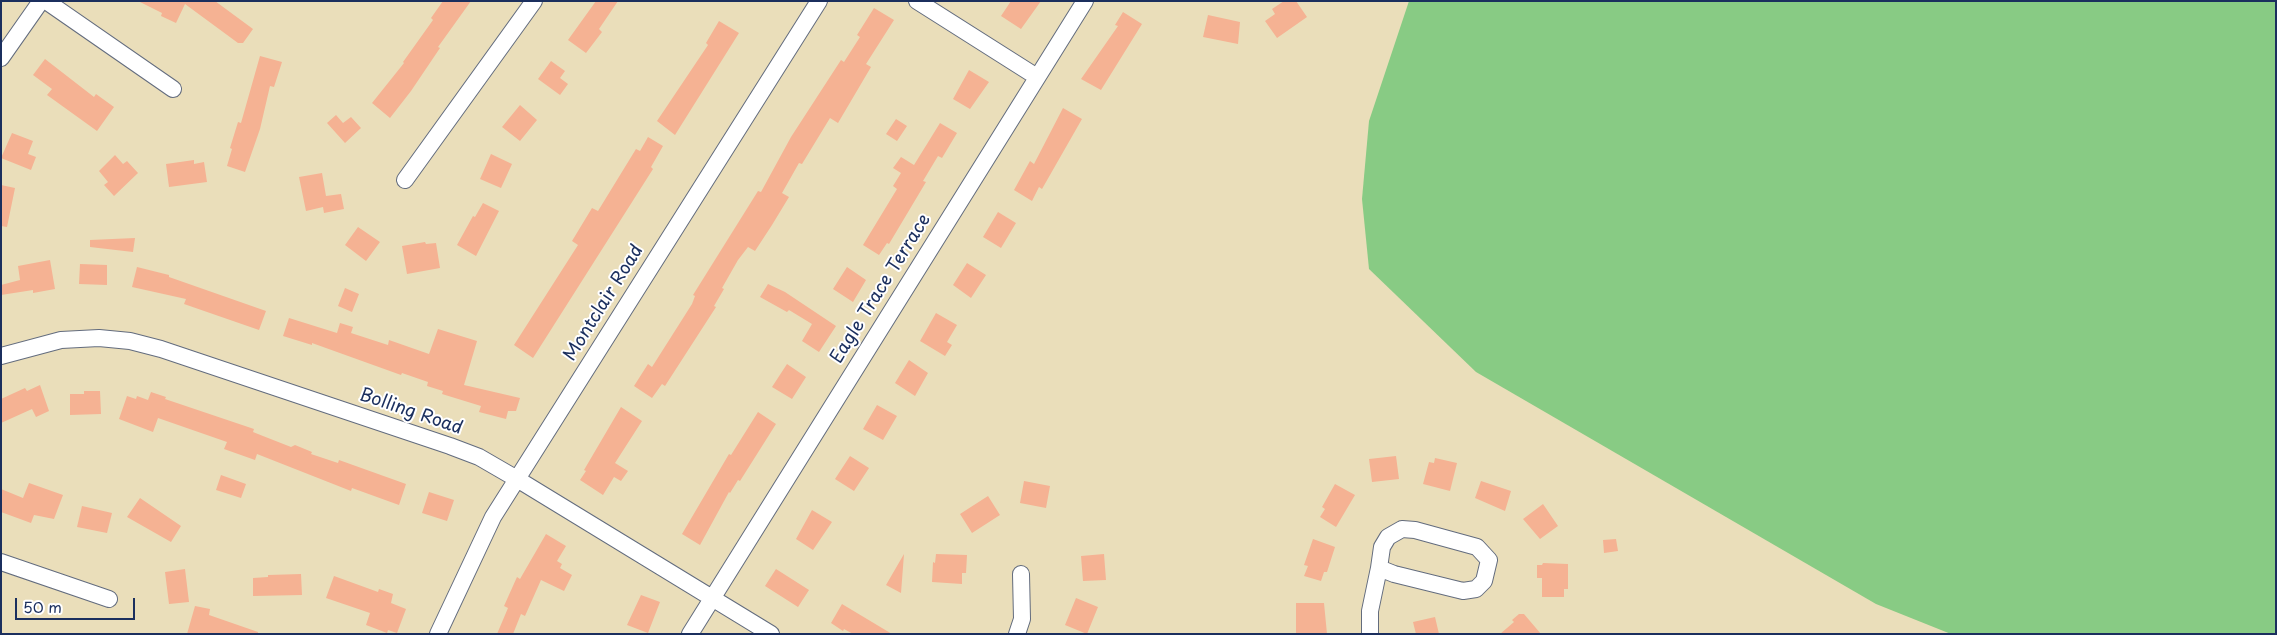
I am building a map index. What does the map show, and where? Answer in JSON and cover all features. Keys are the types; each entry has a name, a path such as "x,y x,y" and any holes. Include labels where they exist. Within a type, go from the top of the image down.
{"street":[{"path":"1,58 41,1"},
{"path":"46,1 173,89"},
{"path":"405,180 534,1"},
{"name":"Montclair Road","path":"438,634 485,532 819,1"},
{"path":"917,1 1037,77"},
{"name":"Eagle Trace Terrace","path":"690,634 1085,1"},
{"name":"Bolling Road","path":"1,356 44,343 80,339 130,341 161,348 450,446 479,457 517,479 771,634"},
{"path":"1370,634 1370,611 1382,548 1388,537 1402,529 1415,530 1468,544 1484,554 1490,564 1484,581 1476,589 1463,591 1394,574 1379,568"},
{"path":"1,562 109,599"},
{"path":"1017,634 1022,620 1021,574"}],"green space":[{"path":"1409,1 2276,1 2276,634 1951,634 1876,604 1476,372 1369,269 1362,199 1369,121"}],"building":[{"path":"138,1 215,1 253,29 243,43 238,43 185,4 176,23 161,16 162,13"},
{"path":"443,1 471,1 438,47 440,48 411,91 390,118 372,103 404,63 433,20 431,18"},
{"path":"596,1 618,1 599,29 602,32 586,53 568,40"},
{"path":"1011,1 1041,1 1021,29 1001,16"},
{"path":"1284,1 1296,1 1307,17 1277,38 1265,21 1275,14 1272,9"},
{"path":"874,8 894,20 866,64 871,67 838,123 830,118 802,164 799,163 782,193 789,197 772,225 755,251 748,247 738,260 722,288 724,289 714,306 716,307 665,386 662,384 652,398 634,386 648,364 652,367 692,304 695,296 693,295 758,191 761,192 791,137 841,60 844,62 860,37 857,35"},
{"path":"1123,12 1142,24 1101,90 1081,79 1118,26 1115,25"},
{"path":"1208,15 1240,22 1238,44 1203,37"},
{"path":"719,21 739,33 675,135 657,121 708,45 706,43"},
{"path":"260,56 282,62 274,87 270,86 260,129 245,172 227,166 232,149 230,148 238,122 241,123"},
{"path":"45,59 94,97 96,94 114,107 97,131 47,95 52,89 33,75"},
{"path":"551,61 565,71 560,78 568,84 560,95 538,79"},
{"path":"969,70 989,82 970,109 953,99"},
{"path":"520,105 537,120 520,141 502,127"},
{"path":"1063,108 1082,119 1042,189 1039,187 1032,201 1014,190 1030,161 1034,164"},
{"path":"336,115 343,123 351,117 361,128 345,143 327,123"},
{"path":"896,119 907,126 897,141 886,134"},
{"path":"940,123 957,133 942,158 938,156 923,181 926,182 889,244 887,243 879,255 863,245 897,189 893,186 901,173 893,168 901,157 914,165"},
{"path":"12,133 33,141 28,154 36,157 31,170 1,158"},
{"path":"648,137 663,146 651,167 653,169 533,358 514,345 578,245 572,241 592,208 598,211 636,149 640,151"},
{"path":"491,154 512,164 501,188 480,179"},
{"path":"115,155 123,164 127,161 138,173 114,196 104,185 108,182 99,171"},
{"path":"194,160 194,164 204,162 207,182 169,187 166,164"},
{"path":"322,173 326,196 341,194 344,209 324,213 323,207 306,211 299,177"},
{"path":"1,185 15,188 7,227 1,226"},
{"path":"483,203 499,211 476,256 457,245 473,216 475,217"},
{"path":"998,212 1016,223 1001,248 983,237"},
{"path":"358,227 380,242 366,261 345,245"},
{"path":"135,238 133,252 90,247 90,240"},
{"path":"425,242 426,244 436,243 440,268 407,274 402,246"},
{"path":"50,260 55,289 33,293 33,290 1,295 1,285 20,280 18,266"},
{"path":"967,263 986,275 971,298 953,285"},
{"path":"80,264 107,265 107,285 79,284"},
{"path":"137,267 169,275 169,277 266,311 259,330 184,304 186,299 132,287"},
{"path":"847,267 866,280 853,302 833,289"},
{"path":"768,284 785,292 836,326 819,352 802,341 812,324 789,310 787,312 760,297"},
{"path":"345,288 359,294 352,312 338,306"},
{"path":"936,313 957,325 947,342 952,345 945,356 920,341"},
{"path":"289,318 337,333 340,323 353,327 351,333 388,345 389,340 429,354 438,329 477,341 464,385 520,398 516,411 508,411 506,419 479,412 481,406 442,394 443,391 427,386 428,382 402,373 401,375 312,343 312,345 283,336"},
{"path":"909,360 928,373 915,396 895,383"},
{"path":"787,364 806,377 792,399 772,387"},
{"path":"40,385 49,411 36,417 32,409 1,423 1,399 25,388 27,391"},
{"path":"84,391 100,391 101,414 70,415 70,394 84,394"},
{"path":"151,392 166,397 165,399 254,429 253,432 291,447 295,445 312,452 311,454 338,463 339,460 406,484 399,505 352,488 351,491 257,454 255,460 224,449 227,442 158,418 153,432 119,419 127,396 136,399 137,396 148,400"},
{"path":"877,405 897,416 883,440 863,429"},
{"path":"621,407 642,421 615,463 628,471 621,481 614,477 603,495 580,480"},
{"path":"758,412 776,424 740,481 738,480 729,492 700,545 682,534 729,454 731,455"},
{"path":"850,456 869,468 854,491 835,479"},
{"path":"1396,456 1399,479 1372,482 1369,459"},
{"path":"1435,458 1457,463 1450,491 1423,484 1429,462 1434,463"},
{"path":"221,475 246,484 241,498 216,490"},
{"path":"1024,481 1050,486 1046,508 1020,503"},
{"path":"1481,481 1511,491 1505,511 1475,498"},
{"path":"29,483 63,495 54,519 34,515 31,523 1,512 1,489 23,498"},
{"path":"1335,484 1355,495 1336,527 1320,517 1325,509 1322,507"},
{"path":"429,492 454,500 447,521 422,513"},
{"path":"988,496 1000,515 972,533 960,514"},
{"path":"140,498 181,526 171,542 127,517"},
{"path":"1543,504 1558,526 1540,539 1523,519"},
{"path":"82,506 112,513 107,533 77,527"},
{"path":"812,510 832,522 813,550 796,539"},
{"path":"546,534 566,546 557,561 562,564 560,568 572,575 564,591 541,580 525,616 521,614 513,634 497,634 508,608 504,606 517,577 520,579"},
{"path":"1313,539 1335,547 1327,572 1324,572 1321,581 1304,576 1308,566 1304,565"},
{"path":"1616,539 1618,551 1604,553 1603,540"},
{"path":"904,554 901,593 886,585"},
{"path":"936,554 967,555 966,573 962,573 962,584 932,582 933,562 935,563"},
{"path":"1104,554 1106,580 1083,581 1081,556"},
{"path":"1543,563 1568,564 1568,589 1564,589 1564,597 1542,597 1542,578 1537,578 1537,565 1542,565"},
{"path":"185,569 189,602 169,604 165,572"},
{"path":"776,569 809,590 798,607 765,586"},
{"path":"301,574 302,595 253,596 253,578 268,577 268,575"},
{"path":"334,576 378,592 379,589 393,594 391,603 406,609 397,633 388,630 387,633 366,625 370,613 326,598"},
{"path":"641,595 660,602 648,633 627,625"},
{"path":"1076,598 1098,607 1087,634 1065,625"},
{"path":"1296,603 1324,603 1327,634 1296,634"},
{"path":"842,604 892,634 853,634 844,629 843,631 831,623"},
{"path":"195,606 210,609 209,615 258,632 258,634 187,634"},
{"path":"1519,614 1524,614 1541,634 1500,634 1514,622 1512,620"},
{"path":"1435,617 1439,634 1416,634 1413,622"}]}
